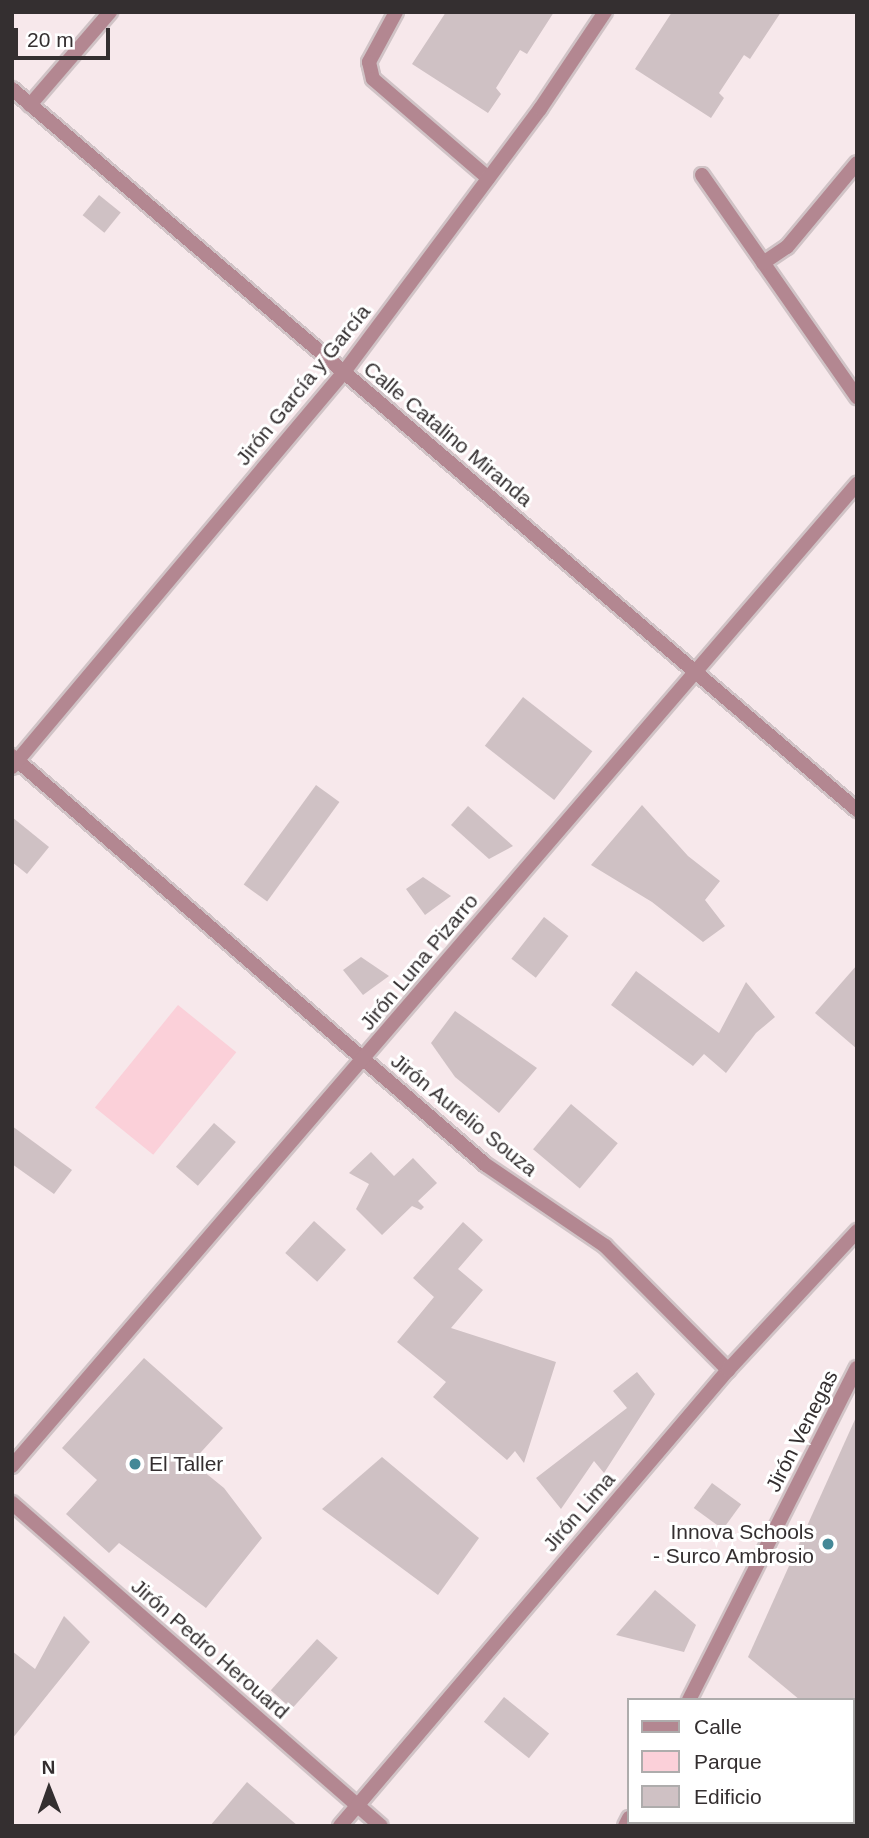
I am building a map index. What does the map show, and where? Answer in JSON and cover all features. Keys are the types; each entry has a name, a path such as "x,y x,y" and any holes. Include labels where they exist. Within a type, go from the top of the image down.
{"street":[{"path":"30,105 110,12"},
{"path":"396,12 369,62 373,79 488,178"},
{"name":"Jirón García y García","path":"14,761 344,372 488,178 605,12"},
{"name":"Calle Catalino Miranda","path":"12,89 857,810"},
{"path":"763,263 787,247 857,163"},
{"path":"702,175 857,397"},
{"name":"Jirón Luna Pizarro","path":"12,1466 363,1060 693,670 857,484"},
{"name":"Jirón Aurelio Souza","path":"14,761 486,1165 605,1246 728,1370"},
{"name":"Jirón Lima","path":"340,1826 728,1370 857,1231"},
{"name":"Jirón Venegas","path":"690,1698 857,1368"},
{"name":"Jirón Pedro Herouard","path":"12,1503 381,1826"}],"green space":[{"path":"178,1005 236,1052 153,1155 95,1108"}],"building":[{"path":"446,12 554,12 527,54 520,50 496,88 501,94 488,113 412,64"},
{"path":"672,12 781,12 750,59 744,55 719,93 724,98 711,118 635,69"},
{"path":"99,195 121,213 104,233 83,215"},
{"path":"523,697 592,751 554,800 485,746"},
{"path":"316,785 339,802 267,902 244,885"},
{"path":"642,805 688,856 720,881 705,900 725,926 703,942 652,902 591,865"},
{"path":"468,806 513,846 489,859 451,825"},
{"path":"12,817 49,847 27,874 12,862"},
{"path":"423,877 451,896 425,915 406,889"},
{"path":"544,917 568,936 536,978 511,959"},
{"path":"361,957 389,976 363,995 343,970"},
{"path":"857,965 857,1049 815,1013"},
{"path":"636,971 719,1033 746,982 775,1017 756,1033 726,1073 704,1054 693,1066 611,1005"},
{"path":"455,1011 537,1068 499,1113 455,1077 431,1043"},
{"path":"571,1104 618,1143 580,1188 533,1149"},
{"path":"214,1123 236,1142 198,1186 176,1167"},
{"path":"12,1126 72,1170 54,1194 12,1164"},
{"path":"371,1152 394,1176 413,1158 437,1183 418,1201 424,1207 421,1210 412,1206 382,1235 356,1209 369,1184 349,1173"},
{"path":"314,1221 346,1250 317,1282 285,1253"},
{"path":"463,1222 483,1240 458,1269 483,1290 451,1328 556,1362 524,1463 515,1451 507,1460 433,1397 446,1382 397,1342 434,1297 413,1278"},
{"path":"144,1358 223,1428 192,1462 224,1488 262,1538 206,1608 119,1543 109,1553 66,1514 97,1480 62,1448"},
{"path":"637,1372 655,1394 604,1473 594,1461 561,1509 536,1478 627,1408 613,1391"},
{"name":"Innova Schools - Surco Ambrosio","path":"857,1415 857,1700 798,1698 748,1657"},
{"path":"382,1457 479,1538 438,1595 322,1509"},
{"path":"712,1483 741,1504 723,1529 694,1508"},
{"path":"655,1590 696,1625 684,1652 616,1635"},
{"path":"64,1616 90,1642 12,1739 12,1651 35,1669"},
{"path":"317,1639 338,1658 292,1709 271,1690"},
{"path":"504,1697 549,1734 529,1758 484,1722"},
{"path":"247,1782 298,1826 210,1826"}],"place":[{"name":"El Taller","path":"135,1464"},
{"name":"Innova Schools - Surco Ambrosio","path":"828,1544"}]}
